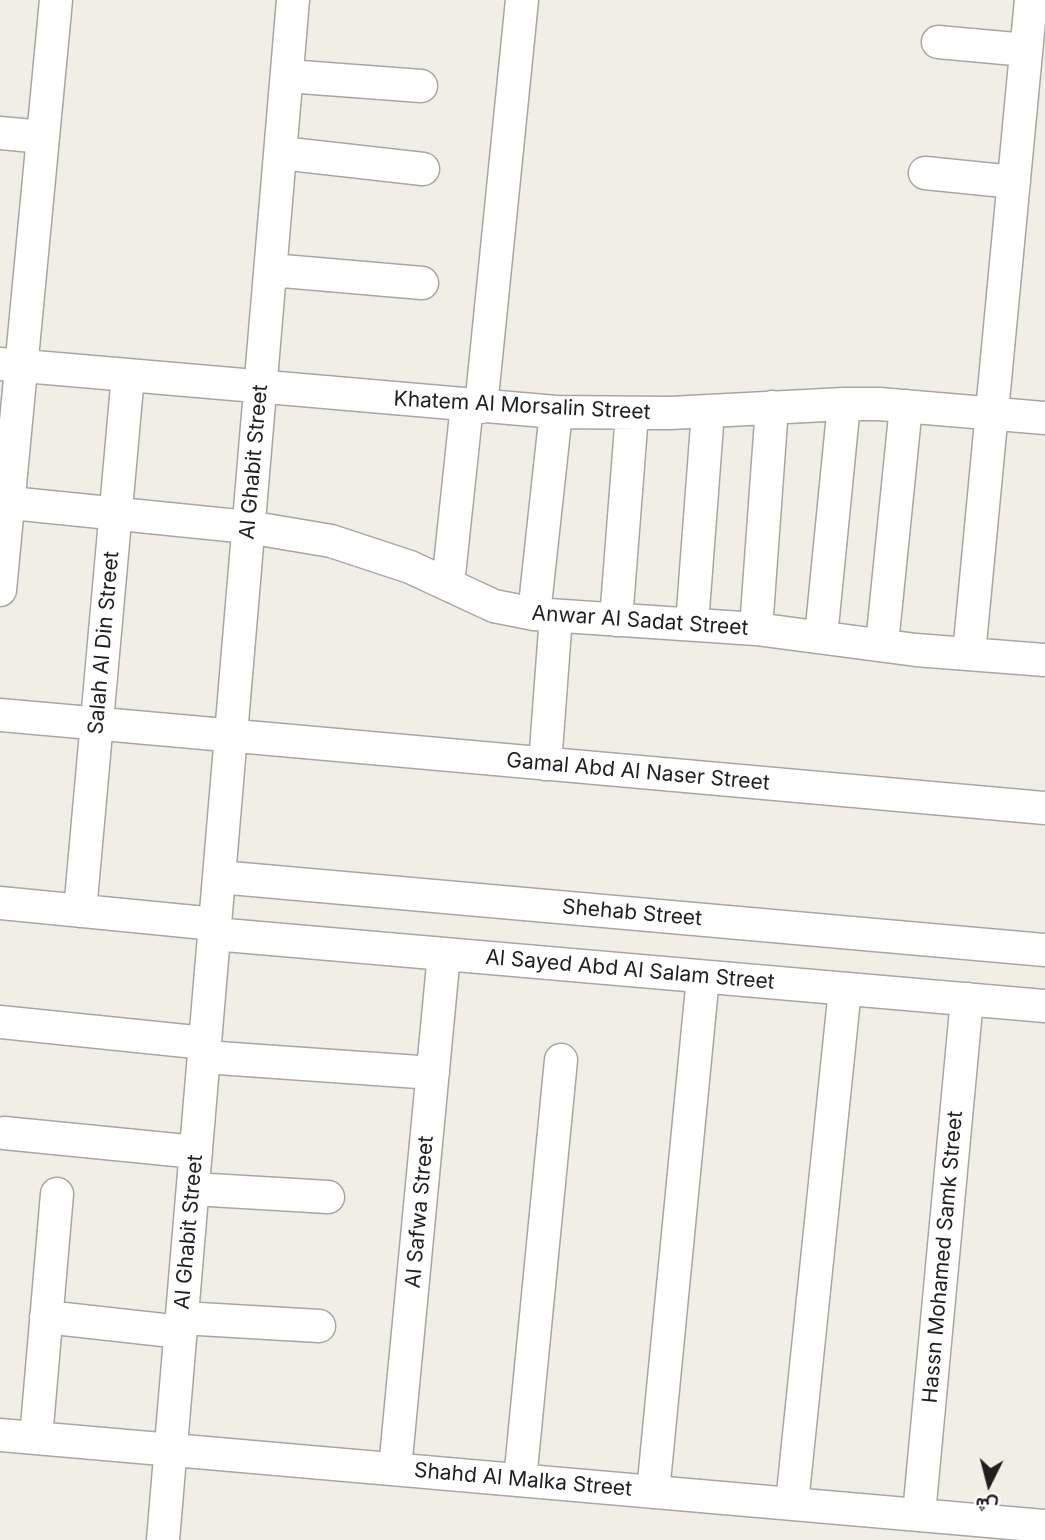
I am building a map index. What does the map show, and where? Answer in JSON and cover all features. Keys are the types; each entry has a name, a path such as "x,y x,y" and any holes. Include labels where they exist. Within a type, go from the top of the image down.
{"street":[{"path":"0,590 11,365 43,137 56,0"},
{"name":"Al Ghabit Street","path":"163,1540 293,0"},
{"path":"448,584 474,406 522,0"},
{"path":"969,654 1031,0"},
{"path":"938,42 1026,50"},
{"path":"287,76 421,86"},
{"path":"0,133 43,137"},
{"path":"281,153 424,169"},
{"path":"925,173 1014,182"},
{"path":"271,270 422,283"},
{"name":"Khatem Al Morsalin Street","path":"11,365 556,412 708,412 844,404 906,406 1045,418"},
{"name":"Salah Al Din Street","path":"80,911 128,375"},
{"path":"821,637 844,404"},
{"path":"882,644 906,406"},
{"path":"756,629 772,407"},
{"path":"545,764 545,615 556,412"},
{"path":"692,624 708,412"},
{"path":"616,620 632,414"},
{"name":"Anwar Al Sadat Street","path":"4,503 248,527 331,541 410,566 494,606 545,615 756,629 969,654 1045,660"},
{"name":"Gamal Abd Al Naser Street","path":"0,715 1045,808"},
{"name":"Shehab Street","path":"219,877 1045,950"},
{"path":"0,903 215,929"},
{"name":"Al Sayed Abd Al Salam Street","path":"215,929 444,954 1045,1006"},
{"name":"Al Safwa Street","path":"395,1469 444,954"},
{"path":"653,1492 703,977"},
{"path":"792,1503 845,989"},
{"name":"Hassn Mohamed Samk Street","path":"919,1514 967,999"},
{"path":"0,1022 205,1050 433,1073"},
{"path":"520,1480 561,1060"},
{"path":"4,1133 196,1152"},
{"path":"193,1189 328,1197"},
{"path":"36,1438 57,1194"},
{"path":"46,1317 181,1325 319,1326"},
{"name":"Shahd Al Malka Street","path":"0,1435 1045,1526"}]}
